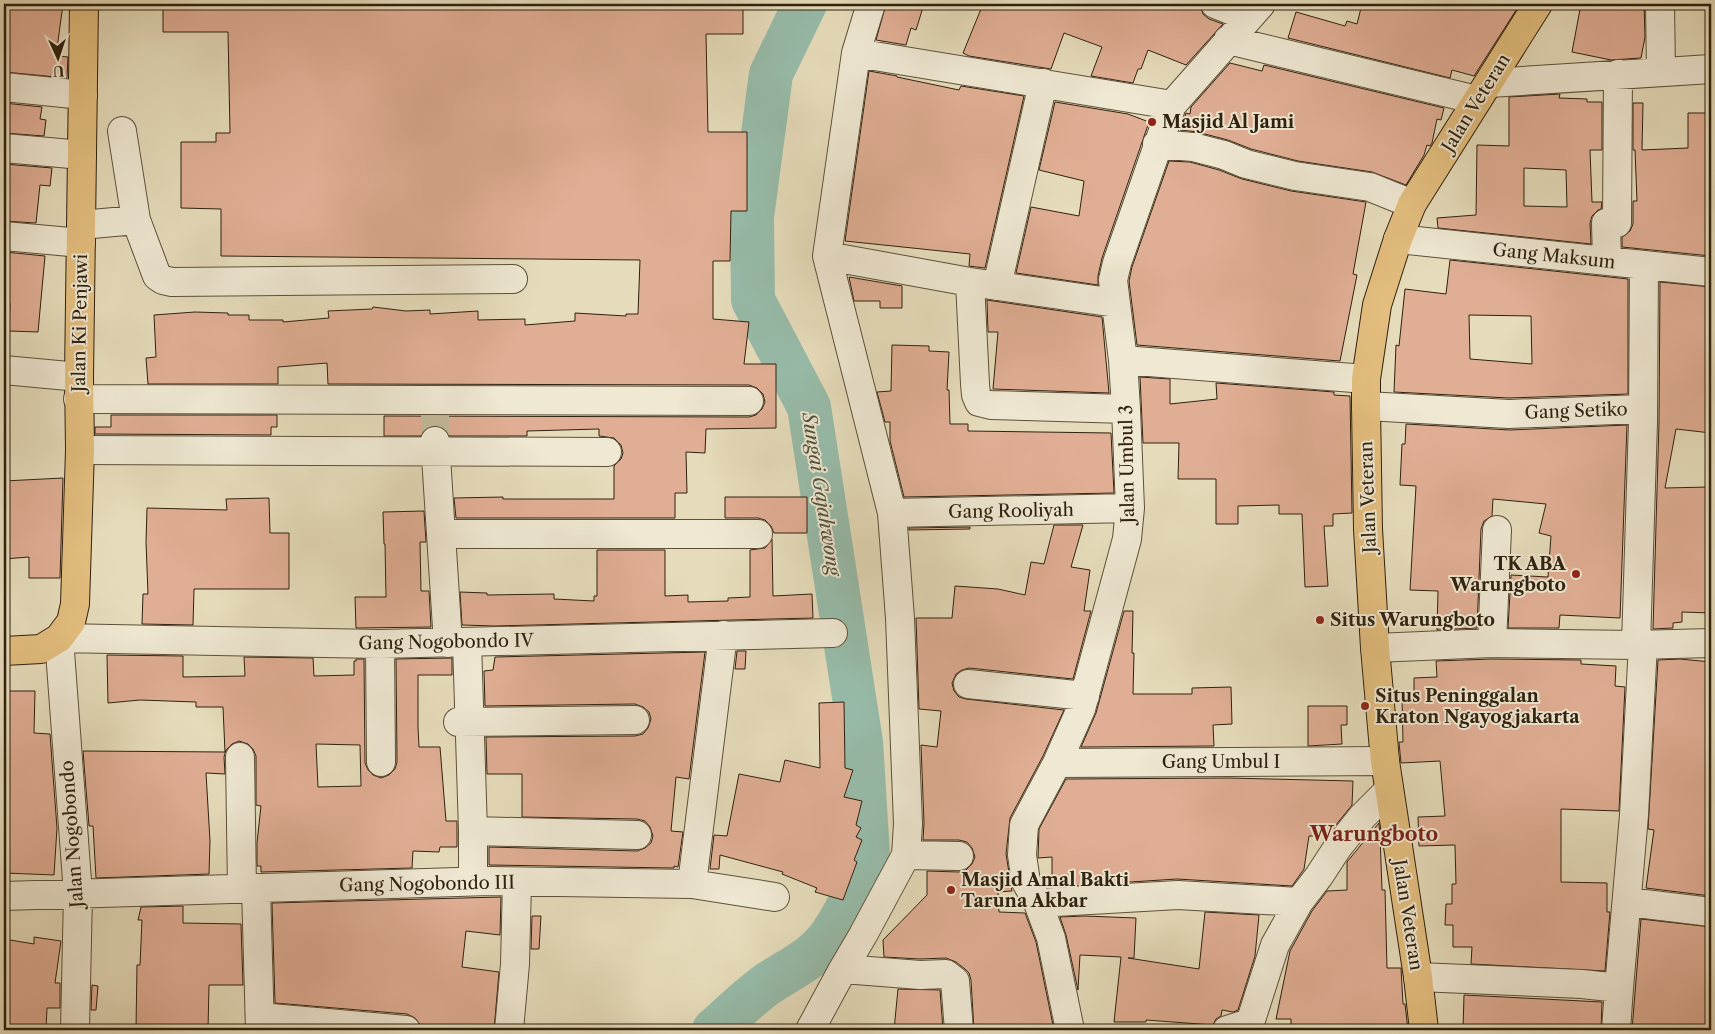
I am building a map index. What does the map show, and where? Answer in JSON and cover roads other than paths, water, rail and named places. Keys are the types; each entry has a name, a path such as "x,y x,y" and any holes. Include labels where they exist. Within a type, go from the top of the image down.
{"main road":[{"name":"Jalan Ki Penjawi","path":"59,638 71,622 75,604 80,450 78,388 84,4"},
{"name":"Jalan Veteran","path":"1424,1030 1418,977 1385,761 1375,648 1368,529 1366,379 1377,305 1412,204 1538,4"},
{"path":"4,651 40,649 59,638"}],"street":[{"path":"810,1030 906,855 908,824 900,618 892,512 827,256 856,53 871,4"},
{"path":"1215,4 1255,10"},
{"path":"1660,4 1661,72"},
{"name":"Jalan Umbul 3","path":"1070,1030 1051,938 1038,903 1026,882 1022,856 1024,825 1057,763 1085,696 1127,539 1130,508 1123,360 1114,280 1117,263 1172,105 1255,10"},
{"path":"1228,40 1483,91 1618,74 1711,69"},
{"path":"856,53 1172,105"},
{"path":"1607,261 1606,222 1617,223 1618,74"},
{"path":"997,286 1042,83"},
{"path":"4,87 83,95"},
{"path":"122,131 136,220 157,276 163,280 172,282 513,279"},
{"path":"1157,144 1193,148 1224,155 1246,164 1295,176 1370,186 1412,204"},
{"path":"4,148 82,155"},
{"path":"4,236 81,234 136,220"},
{"name":"Gang Maksum","path":"1398,240 1711,272"},
{"path":"827,256 970,282 1116,303"},
{"path":"1642,409 1644,265"},
{"path":"970,282 975,384 976,396 979,402 991,405 1126,409"},
{"path":"1123,360 1366,379"},
{"path":"4,370 78,388 435,427 607,452"},
{"path":"80,450 435,427 749,401"},
{"name":"Gang Setiko","path":"1366,406 1509,414 1642,409 1640,644 1628,902 1616,1030"},
{"path":"435,427 441,534 457,642 473,831 473,882"},
{"name":"Gang Rooliyah","path":"892,512 1130,508"},
{"path":"1492,643 1497,530"},
{"path":"441,534 758,534"},
{"name":"Gang Nogobondo IV","path":"59,638 380,644 832,633"},
{"path":"692,884 723,635"},
{"name":"Jalan Nogobondo","path":"59,638 78,894 75,1030"},
{"path":"1375,648 1492,643 1711,643"},
{"path":"380,644 381,762"},
{"path":"968,684 1085,696"},
{"path":"463,722 635,720"},
{"path":"240,757 260,1024 406,1030"},
{"name":"Gang Umbul I","path":"1057,763 1385,761"},
{"path":"1227,1030 1246,1024 1251,1020 1276,945 1299,902 1319,876 1338,846 1362,817 1389,790"},
{"path":"473,831 637,834"},
{"path":"906,855 959,856"},
{"path":"508,1030 515,964 517,882"},
{"name":"Gang Nogobondo III","path":"4,896 517,882 692,884 775,897"},
{"path":"1038,903 1178,895 1299,902"},
{"path":"1628,902 1711,912"},
{"path":"843,969 920,975 946,974 955,980 959,1030"},
{"path":"1418,977 1619,988"}],"waterway":[{"name":"Sungai Gajahwong","path":"805,4 771,74 752,217 753,300 809,407 861,742 868,854"},
{"name":"Sungai Gajahwong","path":"714,1030 759,990 807,959 822,946 846,911 868,860"}],"tunnel":[{"path":"435,415 435,441"}],"place":[{"name":"Masjid Al Jami","path":"1152,122"},
{"name":"TK ABA Warungboto","path":"1576,574"},
{"name":"Situs Warungboto","path":"1320,620"},
{"name":"Situs Peninggalan Kraton Ngayogjakarta","path":"1365,706"},
{"name":"Masjid Amal Bakti Taruna Akbar","path":"951,890"}],"district":[{"name":"Warungboto","path":"1374,834"}]}
